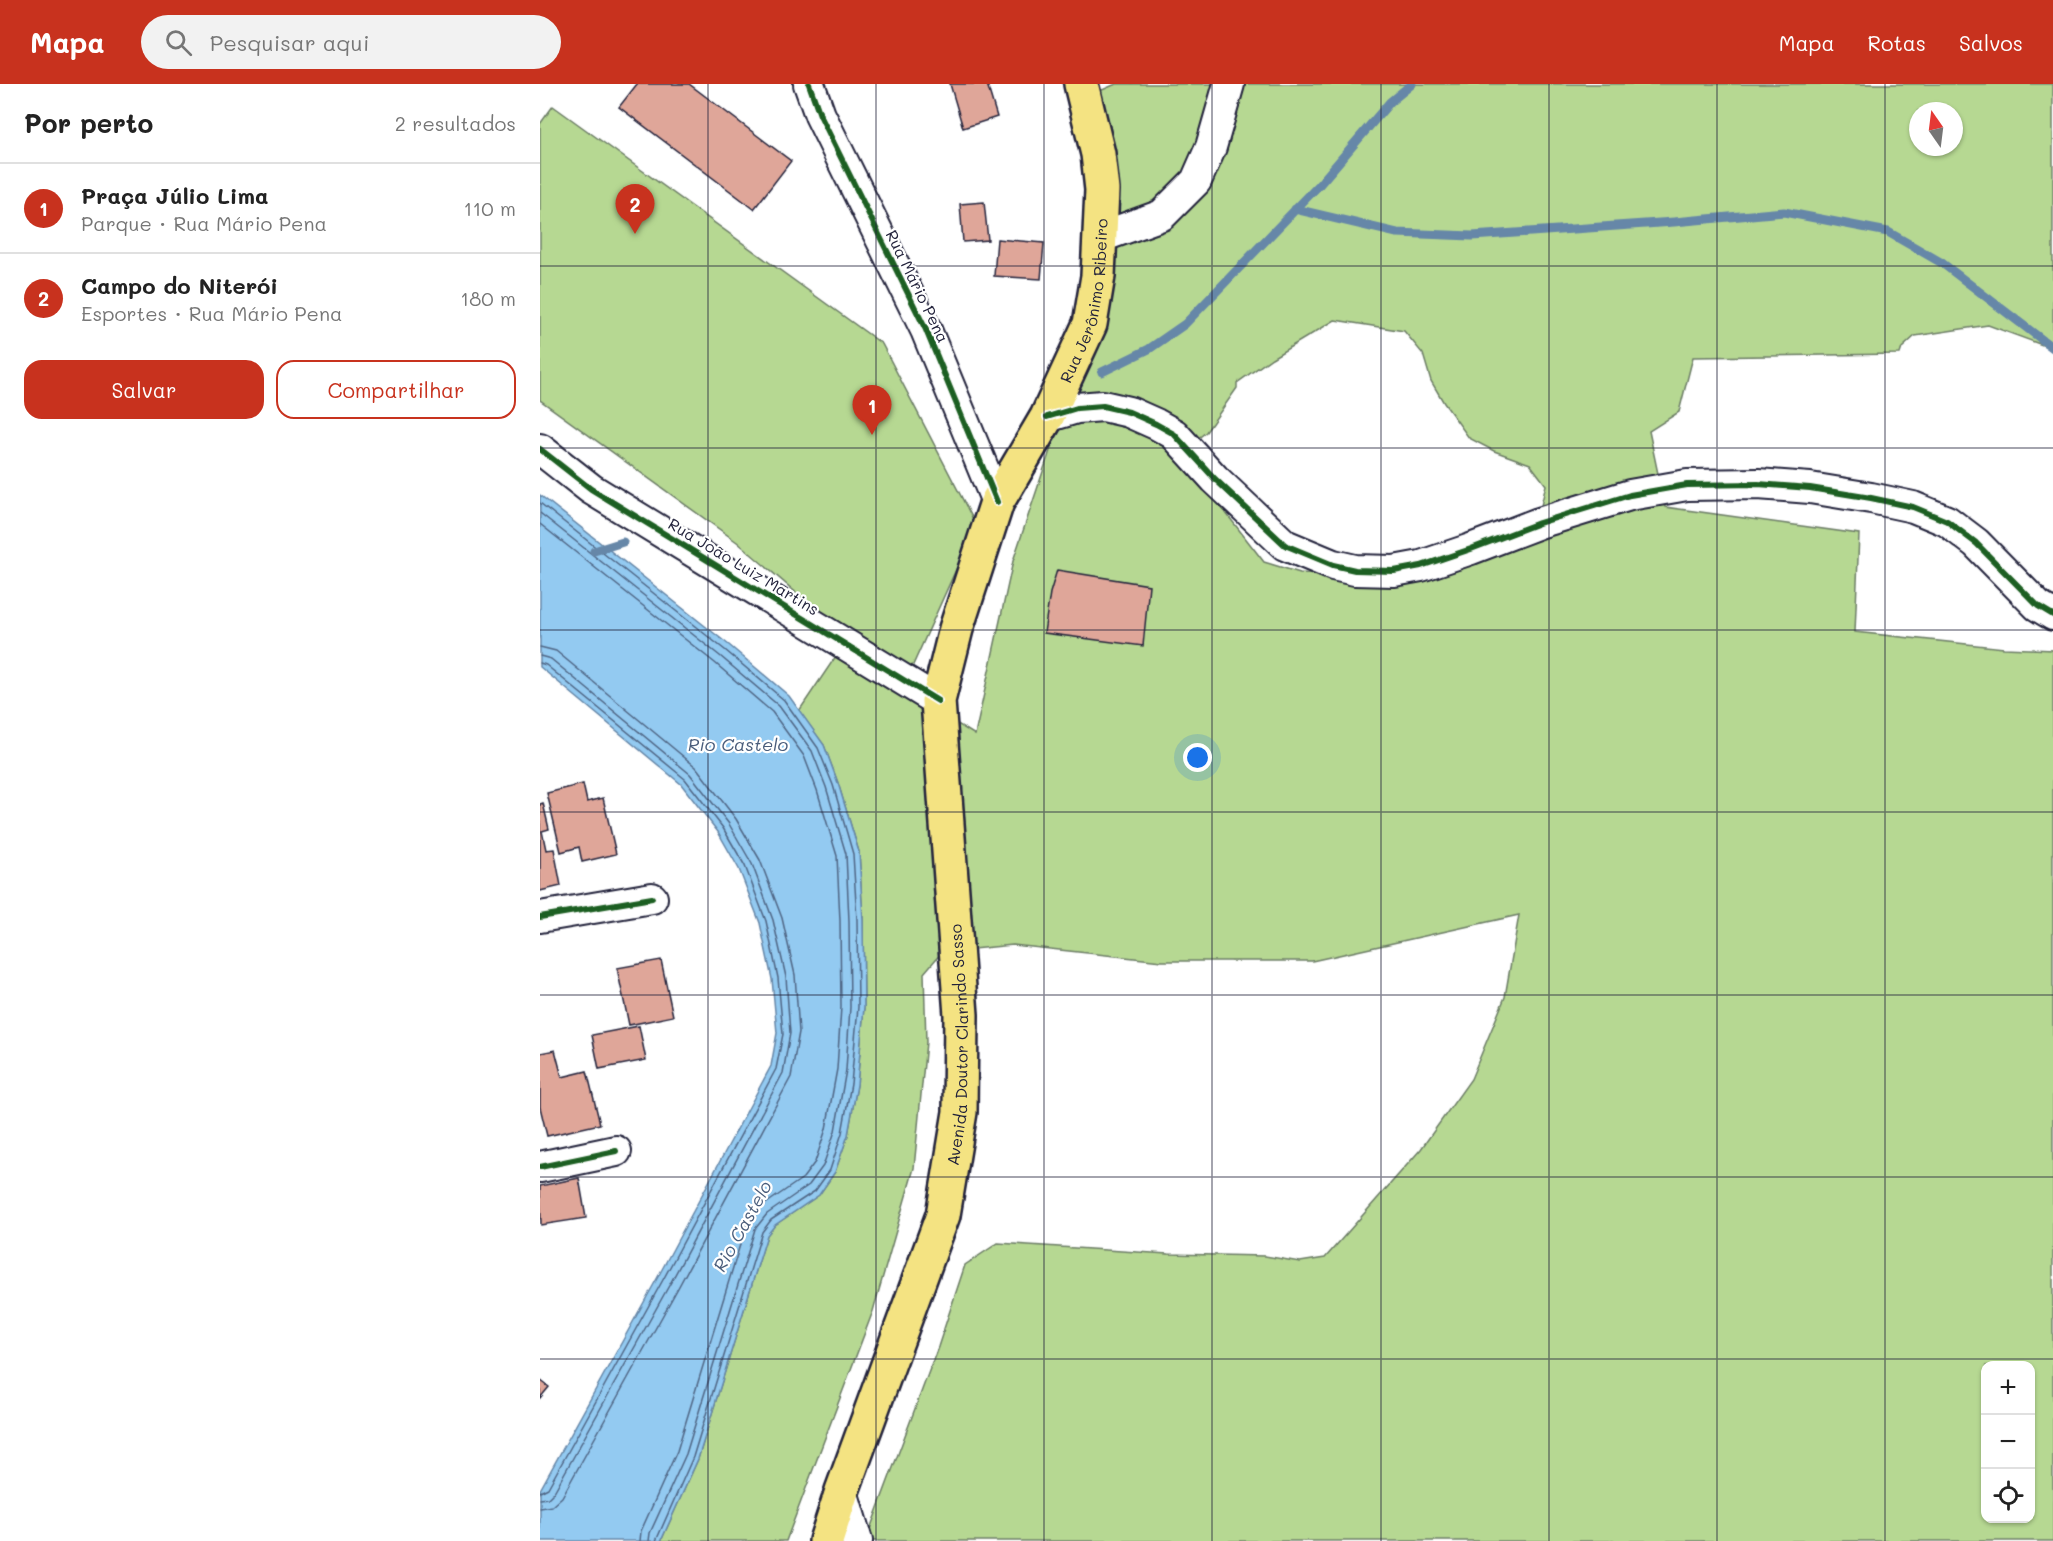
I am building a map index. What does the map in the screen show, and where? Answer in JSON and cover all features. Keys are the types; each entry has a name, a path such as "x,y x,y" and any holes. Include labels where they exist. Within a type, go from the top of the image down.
{"main road":[{"name":"Rua Jerônimo Ribeiro","path":"997,502 1047,417 1090,324 1098,276 1102,190 1098,154 1081,84"},
{"name":"Avenida Doutor Clarindo Sasso","path":"826,1541 842,1491 943,1215 960,1112 961,1015 938,701 956,629 997,502"}],"street":[{"name":"Rua Mário Pena","path":"809,84 820,116 926,330 997,502"},
{"path":"1101,237 1162,215 1196,181 1210,147 1229,84"},
{"path":"1047,417 1077,408 1103,406 1129,412 1156,424 1174,434 1215,479 1285,545 1303,554 1355,570 1394,571 1421,566 1539,523 1630,495 1687,485 1758,484 1810,488 1870,498 1913,507 1947,521 1976,543 2038,606 2053,615"},
{"name":"Rua João Luiz Martins","path":"540,449 591,489 938,701"},
{"path":"540,917 652,898"},
{"path":"540,1167 615,1151"},
{"path":"842,1491 857,1541"}],"green space":[{"path":"1116,84 2053,84 2053,349 1988,325 1915,336 1902,348 1900,354 1693,357 1679,412 1649,431 1665,507 1859,534 1855,632 2004,648 2053,650 2053,1541 867,1541 938,1347 965,1265 998,1243 1168,1254 1265,1256 1300,1262 1325,1258 1421,1149 1471,1079 1505,997 1519,915 1312,961 1162,961 1013,945 942,952 924,973 926,1042 914,1168 873,1311 786,1541 661,1541 698,1459 767,1235 775,1225 819,1195 835,1172 848,1135 857,1085 864,1007 863,920 859,852 824,745 799,711 840,650 975,735 1013,561 1065,406 1103,238 1086,97","holes":["1335,320 1404,331 1423,354 1431,381 1469,438 1494,451 1530,464 1546,485 1539,514 1347,575 1300,573 1264,562 1212,495 1190,445 1206,432 1237,388 1237,383 1272,358"]},
{"path":"553,106 882,344 976,525 904,685 737,542 540,400 540,124"}],"water":[{"name":"Rio Castelo","path":"540,495 729,645 789,696 824,745 859,852 863,920 864,1007 857,1085 848,1135 835,1172 819,1195 775,1225 767,1235 698,1459 661,1541 540,1541 540,1490 771,1066 777,1033 772,979 760,923 739,869 718,832 681,784 540,667"}],"building":[{"path":"637,84 689,84 791,161 754,209 619,107"},
{"path":"950,84 987,84 997,117 963,128"},
{"path":"984,202 988,240 963,242 960,204"},
{"path":"997,239 1044,243 1041,279 994,276"},
{"path":"1057,570 1149,585 1143,646 1044,633 1050,593"},
{"path":"583,784 587,802 603,798 616,854 582,862 579,847 561,852 547,793"},
{"path":"543,803 549,829 542,831 546,850 554,849 561,886 540,891 540,804"},
{"path":"661,960 673,1016 629,1025 617,968"},
{"path":"639,1026 646,1060 599,1069 592,1035"},
{"path":"555,1050 562,1077 587,1071 600,1124 547,1136 540,1107 540,1053"},
{"path":"579,1178 586,1218 541,1225 540,1186"},
{"path":"540,1380 549,1387 540,1398"}],"waterway":[{"path":"1102,372 1149,349 1185,324 1319,185 1390,102 1412,84"},
{"path":"1295,209 1397,233 1472,236 1784,212 1888,232 1942,263 2053,348"},
{"path":"594,551 623,542"}],"cycle path":[{"path":"809,84 820,115 926,330 997,502"},
{"path":"1047,417 1077,408 1103,406 1129,412 1156,424 1174,434 1215,479 1285,545 1333,565 1355,570 1394,571 1421,566 1539,523 1630,495 1687,485 1758,484 1810,488 1871,498 1913,507 1947,521 1976,543 2038,606 2053,615"},
{"path":"540,449 591,489 938,701"},
{"path":"540,917 652,898"},
{"path":"540,1167 616,1151"}],"place":[{"name":"Campo do Niterói","path":"635,234"},
{"name":"Praça Júlio Lima","path":"872,435"}]}
